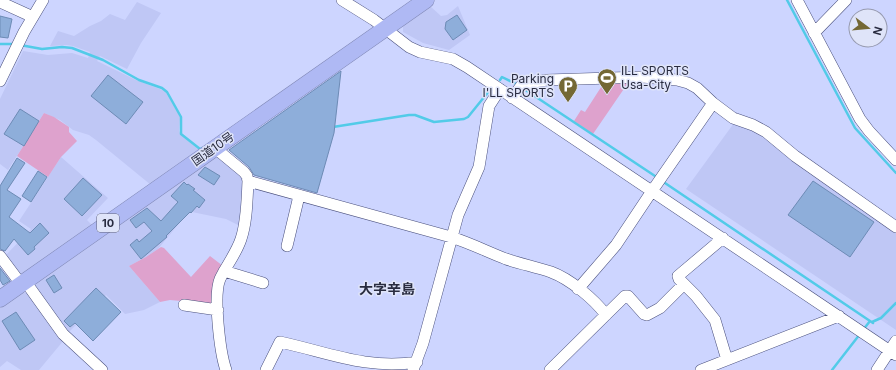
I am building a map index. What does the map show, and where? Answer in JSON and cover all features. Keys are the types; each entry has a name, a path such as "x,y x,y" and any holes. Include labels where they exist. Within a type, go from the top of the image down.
{"highway":[{"name":"国道10号","path":"0,299 426,0"}],"street":[{"path":"0,82 24,32 43,0"},
{"path":"344,0 385,28 409,47 420,52 453,59 467,67 839,316 894,349 877,370"},
{"path":"796,0 860,119 896,160"},
{"path":"814,33 846,0"},
{"path":"0,2 32,17"},
{"path":"512,98 521,86 547,80 635,77 677,80 697,88 713,103 733,118 753,125 766,132 795,156 896,227"},
{"path":"266,370 280,342 341,360 376,367 415,366 423,343 460,208 479,167 489,106 500,89"},
{"path":"578,289 616,245 713,103"},
{"path":"215,148 244,172 247,176 248,182 242,238 219,281 218,287 219,339 226,370"},
{"path":"248,182 452,237 508,260 553,273 564,279 596,303 606,315"},
{"path":"287,246 299,196"},
{"path":"723,238 680,274 679,279 696,296 716,320 727,360"},
{"path":"0,256 66,338 102,370"},
{"path":"224,271 263,283"},
{"path":"550,370 627,295 644,314 650,315 666,303 684,284"},
{"path":"184,305 218,310"},
{"path":"701,370 839,316"}],"shaded area":[{"path":"137,2 161,13 141,43 127,69 100,56 97,61 136,80 165,91 180,117 179,131 181,135 199,150 151,185 89,135 73,130 60,120 44,113 8,170 0,164 0,99 23,51 48,55 72,53 88,58 90,52 73,46 50,46 58,31 74,36 101,21 110,14 125,20"},
{"path":"430,6 441,16 447,15 458,6 470,35 449,50 423,43 403,32 403,25"},
{"name":"ILL SPORTS Usa-City","path":"630,80 593,134 574,121 581,110 585,112 605,81"},
{"path":"44,113 54,117 69,127 69,132 77,141 61,157 48,177 17,156"},
{"path":"734,123 752,129 807,172 896,232 896,330 686,189"},
{"path":"61,157 108,198 87,220 93,226 21,276 5,256 31,229 19,221"},
{"path":"216,157 243,175 240,226 226,219 192,212 186,215 158,249 129,266 160,302 144,310 125,314 106,295 69,332 56,318 35,288 37,283"},
{"path":"161,247 164,248 191,277 210,256 223,266 214,304 170,300 160,302 129,266"},
{"path":"22,293 29,293 64,340 39,370 21,370 7,361 0,367 0,308"}],"building":[{"path":"457,15 467,30 453,40 445,29 446,22"},
{"path":"0,16 12,19 8,38 0,37"},
{"path":"341,71 334,133 317,193 254,175 249,167 229,150"},
{"path":"108,75 143,102 126,124 91,96"},
{"path":"20,109 39,121 24,146 4,134"},
{"path":"17,158 25,163 7,190 21,199 9,217 30,233 40,223 49,233 28,255 14,239 5,251 0,249 0,186"},
{"path":"205,167 220,176 214,185 198,175"},
{"path":"38,171 47,177 31,202 22,196"},
{"path":"83,178 102,195 82,216 64,199"},
{"path":"813,181 874,222 850,257 788,215"},
{"path":"184,182 195,189 193,190 205,200 199,208 197,206 191,213 190,212 166,236 167,237 141,259 130,245 137,239 139,242 152,231 144,222 136,228 130,220 147,208 161,221 178,202 171,196"},
{"path":"0,268 10,281 3,285 0,280"},
{"path":"54,275 62,288 54,293 46,280"},
{"path":"96,288 121,312 93,341 75,323 70,327 64,321"},
{"path":"16,312 35,340 20,350 2,321"}],"waterway":[{"path":"787,0 855,128 896,173"},
{"path":"0,44 15,44"},
{"path":"20,45 42,49 62,47 72,48 103,60 139,80 162,88 167,92 181,117 181,134 200,149 202,148"},
{"path":"500,80 502,77 518,85"},
{"path":"524,89 658,178"},
{"path":"333,127 409,115 415,115 434,122 464,119 468,117 489,91"},
{"path":"662,181 873,323"},
{"path":"872,322 881,318 896,303"},
{"path":"863,330 870,321"},
{"path":"832,370 860,334"}],"place":[{"name":"ILL SPORTS Usa-City","path":"607,95"},
{"name":"Parking I'LL SPORTS","path":"568,103"}],"district":[{"name":"大字辛島","path":"387,289"}]}
